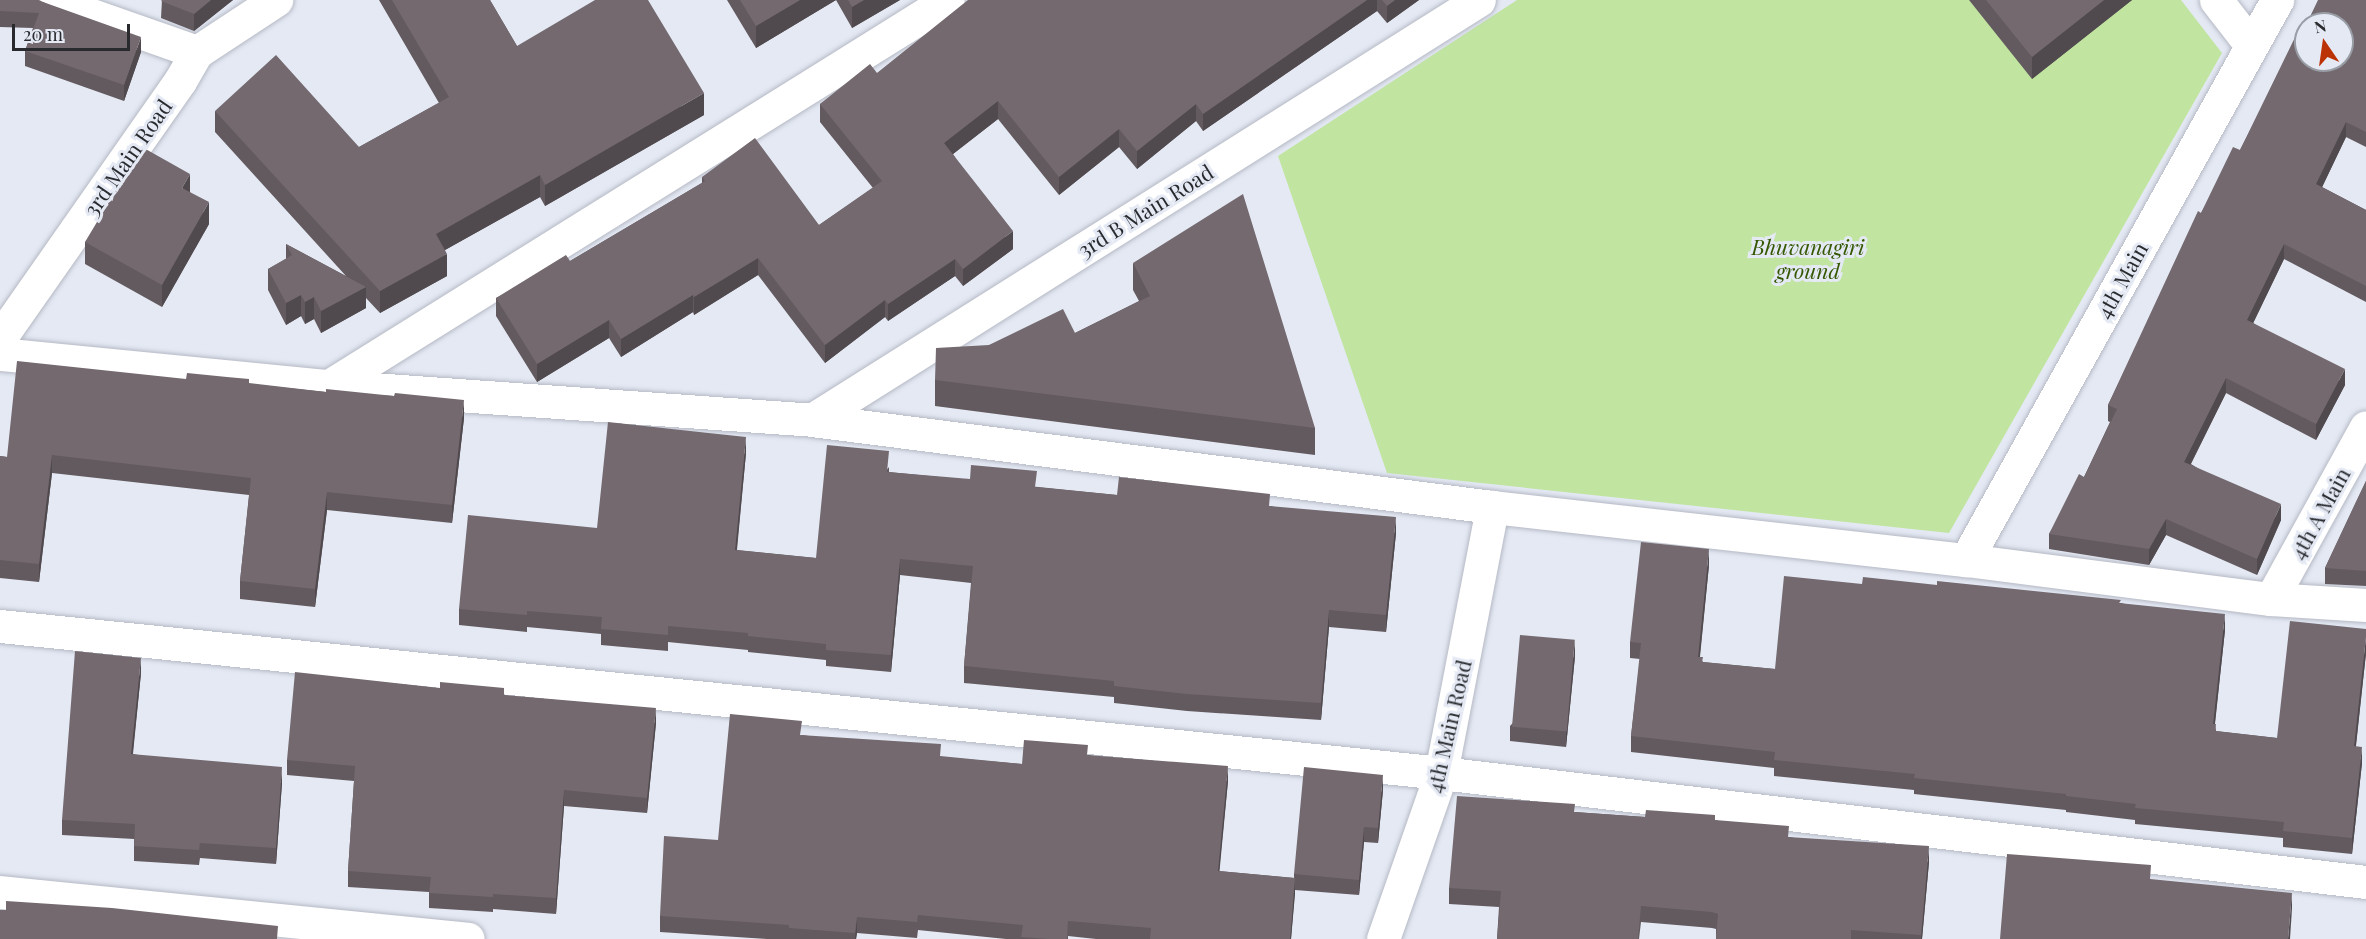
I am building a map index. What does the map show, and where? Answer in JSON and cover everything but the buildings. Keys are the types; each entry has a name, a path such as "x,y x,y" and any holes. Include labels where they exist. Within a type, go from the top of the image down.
{"street":[{"path":"49,0 197,52"},
{"name":"3rd Main Road","path":"0,338 180,81 197,52 276,0"},
{"path":"329,386 948,0"},
{"name":"3rd B Main Road","path":"812,420 1479,0"},
{"path":"2216,0 2251,45"},
{"name":"4th Main","path":"1966,560 2277,0"},
{"path":"0,354 329,386 812,420 1492,507 1966,560 2271,599 2366,605"},
{"name":"4th A Main","path":"2271,599 2366,427"},
{"name":"4th Main Road","path":"1383,939 1441,773 1492,507"},
{"path":"0,626 1441,773 2366,882"},
{"path":"0,892 468,939"}],"green space":[{"name":"Bhuvanagiri ground","path":"1517,0 2181,0 2222,53 1949,533 1387,473 1278,156"}]}
